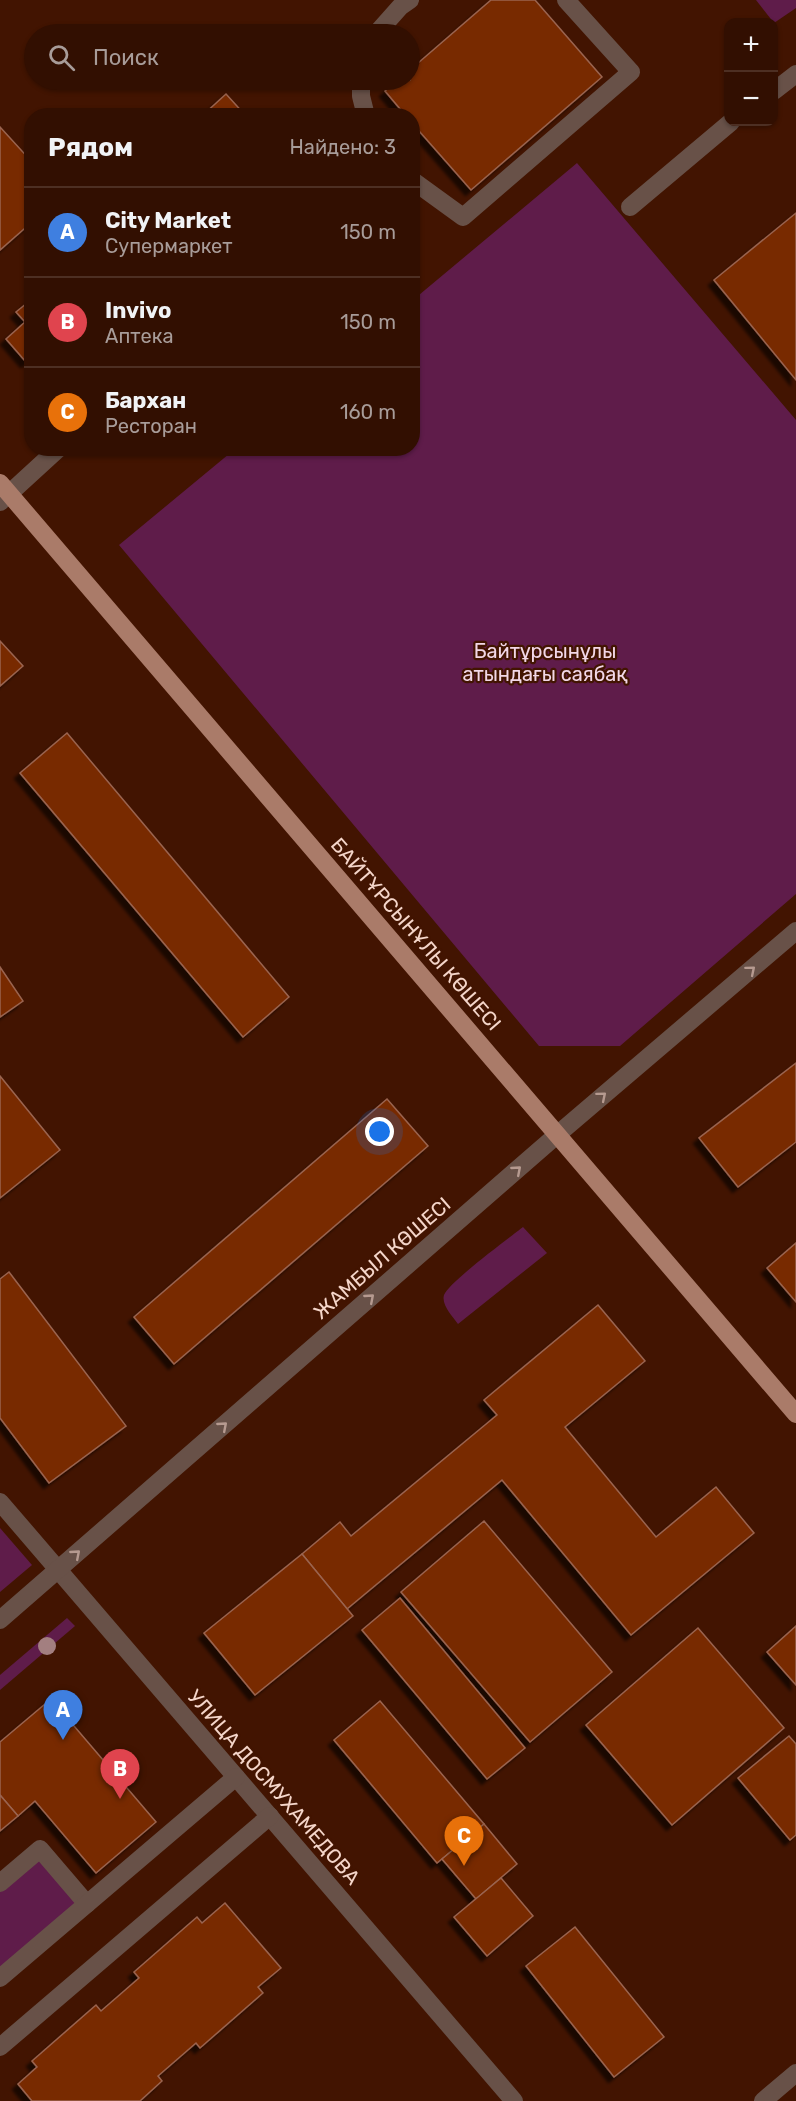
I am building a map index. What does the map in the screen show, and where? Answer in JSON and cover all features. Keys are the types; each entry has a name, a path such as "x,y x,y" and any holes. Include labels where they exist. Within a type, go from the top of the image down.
{"main road":[{"name":"БАЙТҰРСЫНҰЛЫ КӨШЕСІ","path":"3,493 558,1134 796,1414"}],"street":[{"path":"385,24 400,7 410,0"},
{"path":"420,186 463,217 631,72 566,0"},
{"path":"778,88 796,74"},
{"path":"361,90 364,108"},
{"path":"630,207 726,126"},
{"path":"3,493 49,456"},
{"name":"ЖАМБЫЛ КӨШЕСІ","path":"0,1620 558,1134 796,931"},
{"name":"УЛИЦА ДОСМУХАМЕДОВА","path":"0,1502 514,2101"},
{"path":"0,1978 236,1777"},
{"path":"0,2047 270,1816"},
{"path":"0,1883 40,1849 87,1904"},
{"path":"763,2101 796,2073"}],"green space":[{"path":"756,0 796,0 796,8 778,20 778,18 770,18"},
{"name":"Байтұрсынұлы атындағы саябақ","path":"577,163 796,420 796,894 620,1046 539,1046 119,545 227,456 420,456 420,294"},
{"path":"523,1227 547,1253 458,1324 446,1307 444,1295 448,1289"},
{"path":"0,1528 32,1565 0,1592"},
{"path":"67,1618 75,1626 0,1690 0,1675"},
{"path":"40,1849 87,1904 0,1978 0,1883"}],"building":[{"path":"491,0 535,0 602,77 471,190 420,132 420,108 399,108 385,91 420,90 420,61"},
{"path":"226,94 239,108 211,108"},
{"path":"0,127 24,153 24,229 0,250"},
{"path":"796,213 796,380 714,280"},
{"path":"24,306 24,321 16,312"},
{"path":"24,323 24,360 6,339"},
{"path":"0,641 23,666 0,686"},
{"path":"67,733 289,997 243,1037 20,773"},
{"path":"0,967 23,1001 0,1017"},
{"path":"796,1063 796,1142 738,1187 699,1138"},
{"path":"0,1076 60,1150 0,1198"},
{"path":"387,1099 428,1146 174,1364 134,1317"},
{"path":"796,1243 796,1302 767,1268"},
{"path":"9,1272 126,1426 49,1483 0,1418 0,1279"},
{"path":"598,1305 645,1361 565,1427 656,1537 716,1487 754,1533 631,1635 502,1480 347,1609 302,1554 340,1522 351,1536 497,1415 484,1400"},
{"path":"484,1521 612,1672 530,1742 401,1592"},
{"path":"302,1554 353,1616 255,1695 204,1633"},
{"path":"400,1598 525,1748 487,1779 362,1630"},
{"path":"796,1626 796,1685 767,1652"},
{"path":"698,1628 784,1728 672,1825 586,1725"},
{"path":"51,1699 156,1822 96,1873 35,1801 18,1816 0,1795 0,1742"},
{"path":"380,1701 484,1824 437,1863 334,1740"},
{"path":"789,1736 796,1744 796,1835 790,1840 738,1778"},
{"path":"0,1795 18,1816 0,1831"},
{"path":"484,1824 517,1864 476,1899 442,1859"},
{"path":"501,1878 533,1916 487,1956 454,1917"},
{"path":"225,1903 281,1968 258,1987 263,1993 200,2048 196,2043 158,2076 162,2081 140,2101 32,2101 18,2084 37,2067 32,2061 96,2005 101,2011 139,1978 134,1972 197,1917 202,1923"},
{"path":"575,1927 664,2037 614,2077 526,1966"}],"place":[{"name":"City Market","path":"63,1740"},
{"name":"Invivo","path":"120,1799"},
{"name":"Бархан","path":"464,1866"}]}
